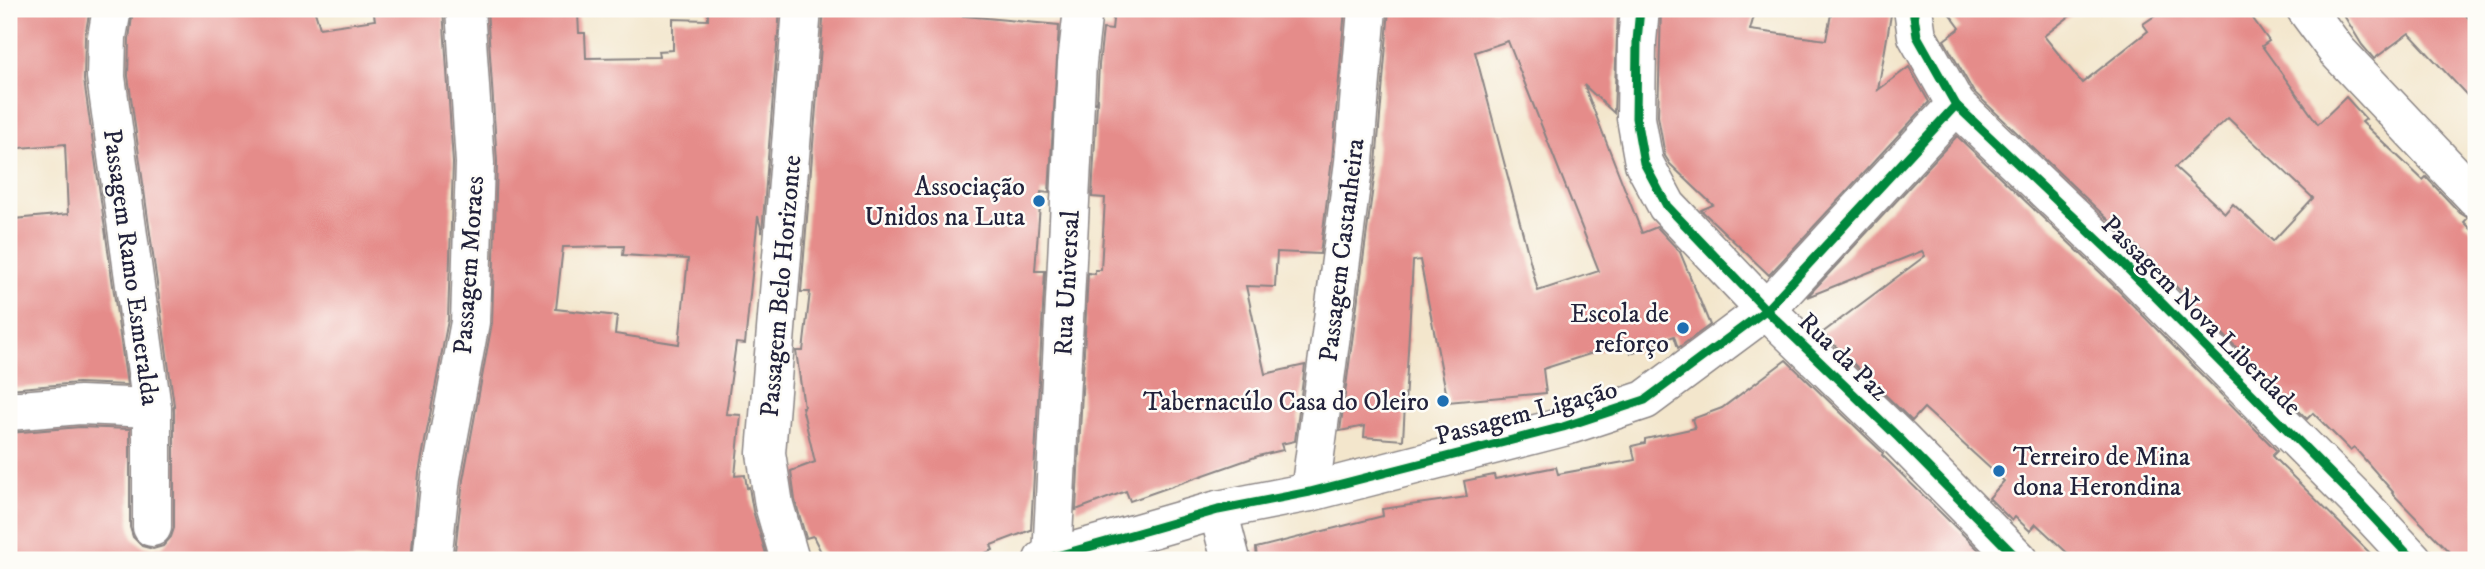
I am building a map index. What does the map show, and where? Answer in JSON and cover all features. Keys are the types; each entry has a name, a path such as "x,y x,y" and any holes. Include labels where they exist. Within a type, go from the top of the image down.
{"street":[{"name":"Passagem Ramo Esmeralda","path":"112,9 107,37 106,77 152,408 152,527"},
{"name":"Passagem Moraes","path":"432,560 441,477 470,322 475,163 465,9"},
{"name":"Passagem Belo Horizonte","path":"790,560 774,505 766,453 802,9"},
{"name":"Rua Universal","path":"1048,558 1077,63 1083,9"},
{"name":"Passagem Castanheira","path":"1310,492 1354,162 1367,9"},
{"name":"Rua da Paz","path":"1640,9 1636,118 1644,163 1667,206 1766,310 1899,438 2019,560"},
{"name":"Passagem Nova Liberdade","path":"1913,9 1917,36 1956,105 2119,260 2413,560"},
{"path":"2306,9 2337,51 2476,198"},
{"name":"Passagem Ligação","path":"1048,558 1218,510 1310,492 1563,427 1645,400 1766,310 1956,105"},
{"path":"9,411 80,405 152,408"},
{"path":"1218,510 1231,560"}],"building":[{"path":"9,9 90,9 85,36 84,80 127,385 78,383 9,389 9,226 14,226 14,219 68,214 65,144 9,149"},
{"path":"133,9 314,9 320,28 375,20 373,9 443,9 453,163 448,320 419,473 411,560 351,560 288,555 287,560 277,560 238,553 238,559 209,558 209,555 97,560 9,560 9,433 80,427 130,429 130,527 133,537 142,546 153,549 163,546 171,537 174,528 174,405 128,76"},
{"path":"487,9 524,9 524,16 578,14 579,33 585,33 586,58 659,57 658,51 673,50 673,19 708,20 708,9 780,9 762,233 758,216 745,344 736,343 726,414 741,415 735,476 745,475 766,554 751,560 454,560 463,480 492,323 497,162","holes":["624,246 623,255 688,259 679,344 615,334 617,316 556,309 563,247"]},
{"path":"824,9 891,9 1059,25 1049,193 1041,192 1035,271 1045,271 1031,530 991,545 993,550 968,560 825,560 813,536 806,538 795,500 791,471 815,462 802,407 796,351 803,351 810,292 801,292"},
{"path":"1114,9 1345,9 1332,160 1320,254 1277,252 1275,287 1246,286 1265,374 1305,365 1295,441 1281,444 1283,450 1258,456 1130,501 1126,491 1076,510 1088,273 1095,274 1095,270 1101,270 1105,198 1092,197 1099,65 1103,29 1112,30"},
{"path":"1389,9 1618,9 1614,113 1584,85 1642,233 1657,227 1680,252 1710,325 1678,348 1674,336 1631,353 1627,342 1543,369 1546,393 1448,402 1420,260 1413,261 1403,440 1364,437 1365,426 1340,431 1376,164","holes":["1508,41 1599,271 1538,291 1475,52"]},
{"path":"1661,9 1756,9 1750,30 1826,40 1832,9 1892,9 1878,90 1909,67 1929,102 1769,275 1701,210 1713,205 1665,156 1658,116"},
{"path":"1946,9 2079,9 2044,36 2082,83 2148,31 2143,24 2165,9 2246,9 2269,41 2262,46 2318,124 2346,97 2366,119 2362,122 2423,180 2426,177 2468,218 2464,222 2476,234 2476,560 2457,560 2392,493 2354,447 2350,450 2313,413 2307,419 2135,245 1973,91 1944,40 1960,28","holes":["2228,118 2313,198 2273,241 2233,204 2225,213 2175,167"]},
{"path":"2340,9 2460,9 2476,26 2476,105 2409,33 2374,59"},
{"path":"1957,136 2104,276 2277,451 2272,456 2377,560 2075,560 2036,524 2030,531 2015,517 2012,521 1989,498 2004,481 1924,408 1912,421 1822,333 1925,256 1922,251 1807,297"},
{"path":"1786,360 1989,560 1257,560 1256,548 1383,516 1382,509 1467,497 1464,481 1494,475 1495,479 1556,467 1558,474 1635,460 1632,446 1645,443 1645,439 1695,428 1692,419 1722,408"}],"cycle path":[{"path":"1640,9 1636,118 1644,163 1667,206 1766,310 1899,438 2019,560"},
{"path":"1913,9 1917,36 1956,105 2119,260 2413,560"},
{"path":"1043,560 1218,510 1310,492 1563,427 1645,400 1766,310 1956,105"}],"place":[{"name":"Associação Unidos na Luta","path":"1039,201"},
{"name":"Escola de reforço","path":"1683,328"},
{"name":"Tabernacúlo Casa do Oleiro","path":"1443,401"},
{"name":"Terreiro de Mina dona Herondina","path":"1999,471"}]}
